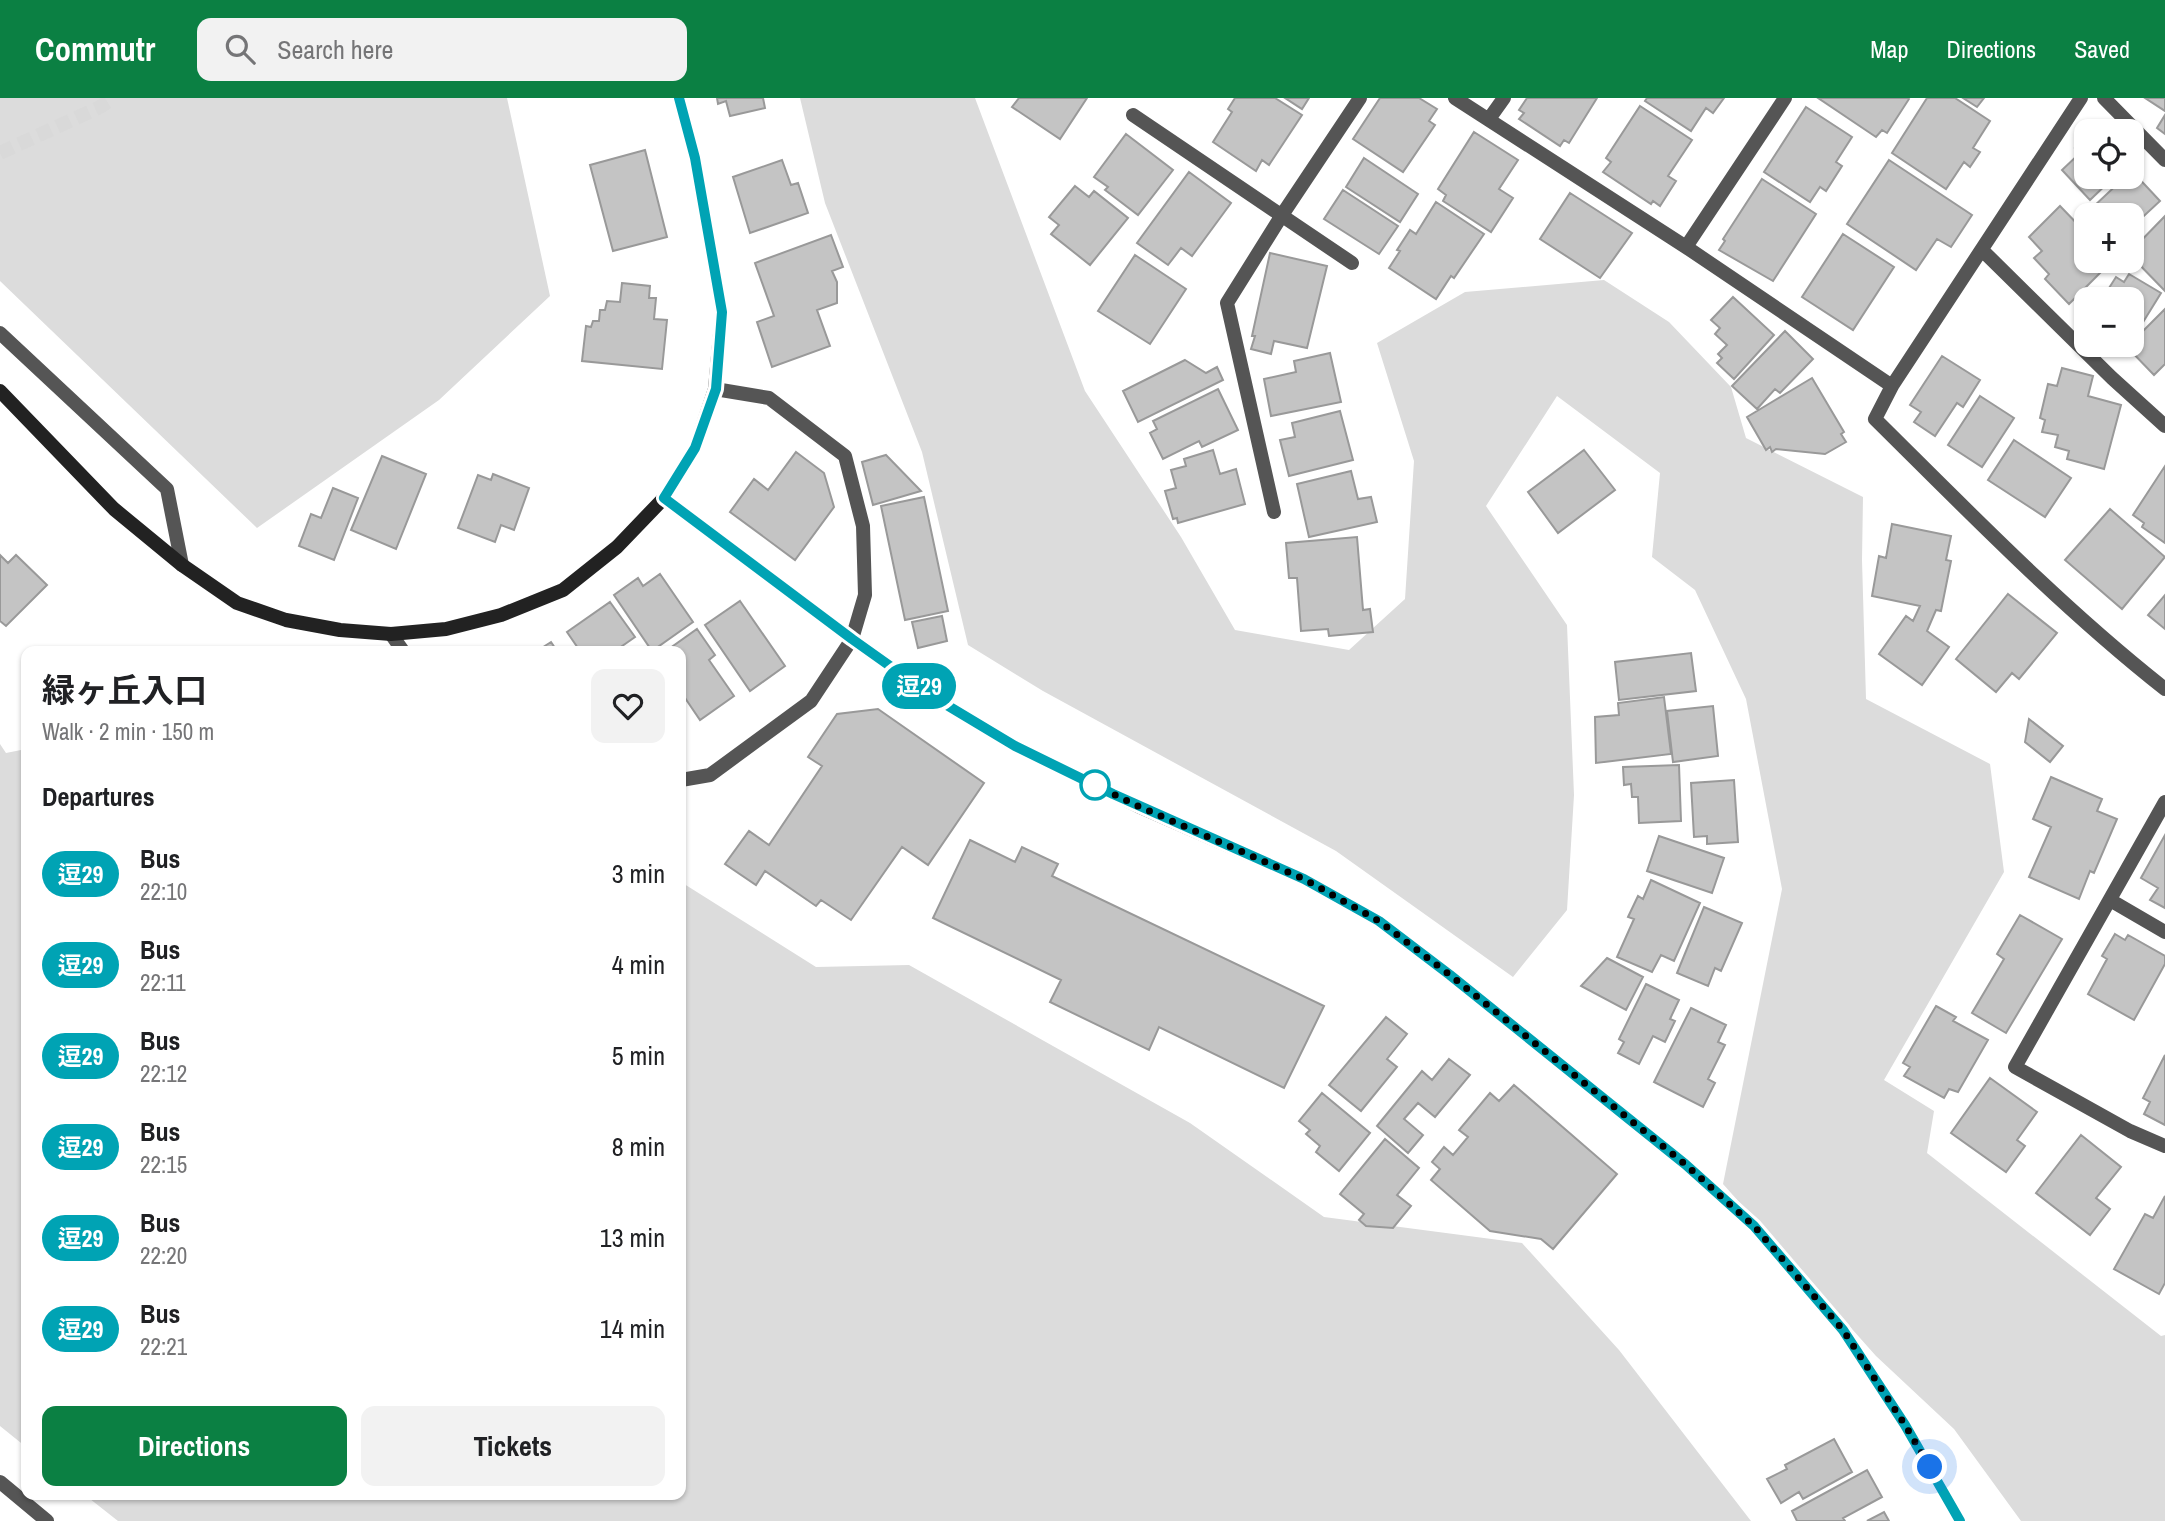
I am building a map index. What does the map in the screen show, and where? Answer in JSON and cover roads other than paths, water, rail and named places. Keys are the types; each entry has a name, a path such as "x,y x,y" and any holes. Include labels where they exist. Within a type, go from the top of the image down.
{"street":[{"path":"0,391 114,509 182,565 237,603 286,620 340,630 391,634 446,629 501,615 563,590 617,547 664,498 695,448 716,389 722,312 695,158 679,98"},
{"path":"1274,512 1227,303 1360,98"},
{"path":"1455,98 1686,247 1892,386"},
{"path":"1489,119 1504,98"},
{"path":"1686,247 1785,98"},
{"path":"2081,98 1892,386 1875,419 2025,568 2108,644 2165,689"},
{"path":"2104,98 2165,160"},
{"path":"1133,116 1352,263"},
{"path":"1982,250 2112,378 2165,426"},
{"path":"0,332 167,489 182,565"},
{"path":"686,779 710,775 811,701 852,639 865,595 863,526 845,456 769,398 716,389"},
{"path":"664,498 935,698 1015,746 1138,806 1304,879 1379,921 1450,975 1685,1164 1754,1226 1843,1330 1905,1425 1960,1521"},
{"path":"391,634 399,646"},
{"path":"2165,802 2015,1067 2130,1131 2165,1146"},
{"path":"2110,900 2165,932"},
{"path":"0,1482 21,1499"},
{"path":"22,1500 47,1521"}],"tunnel":[{"path":"0,153 100,107 113,98"}]}
